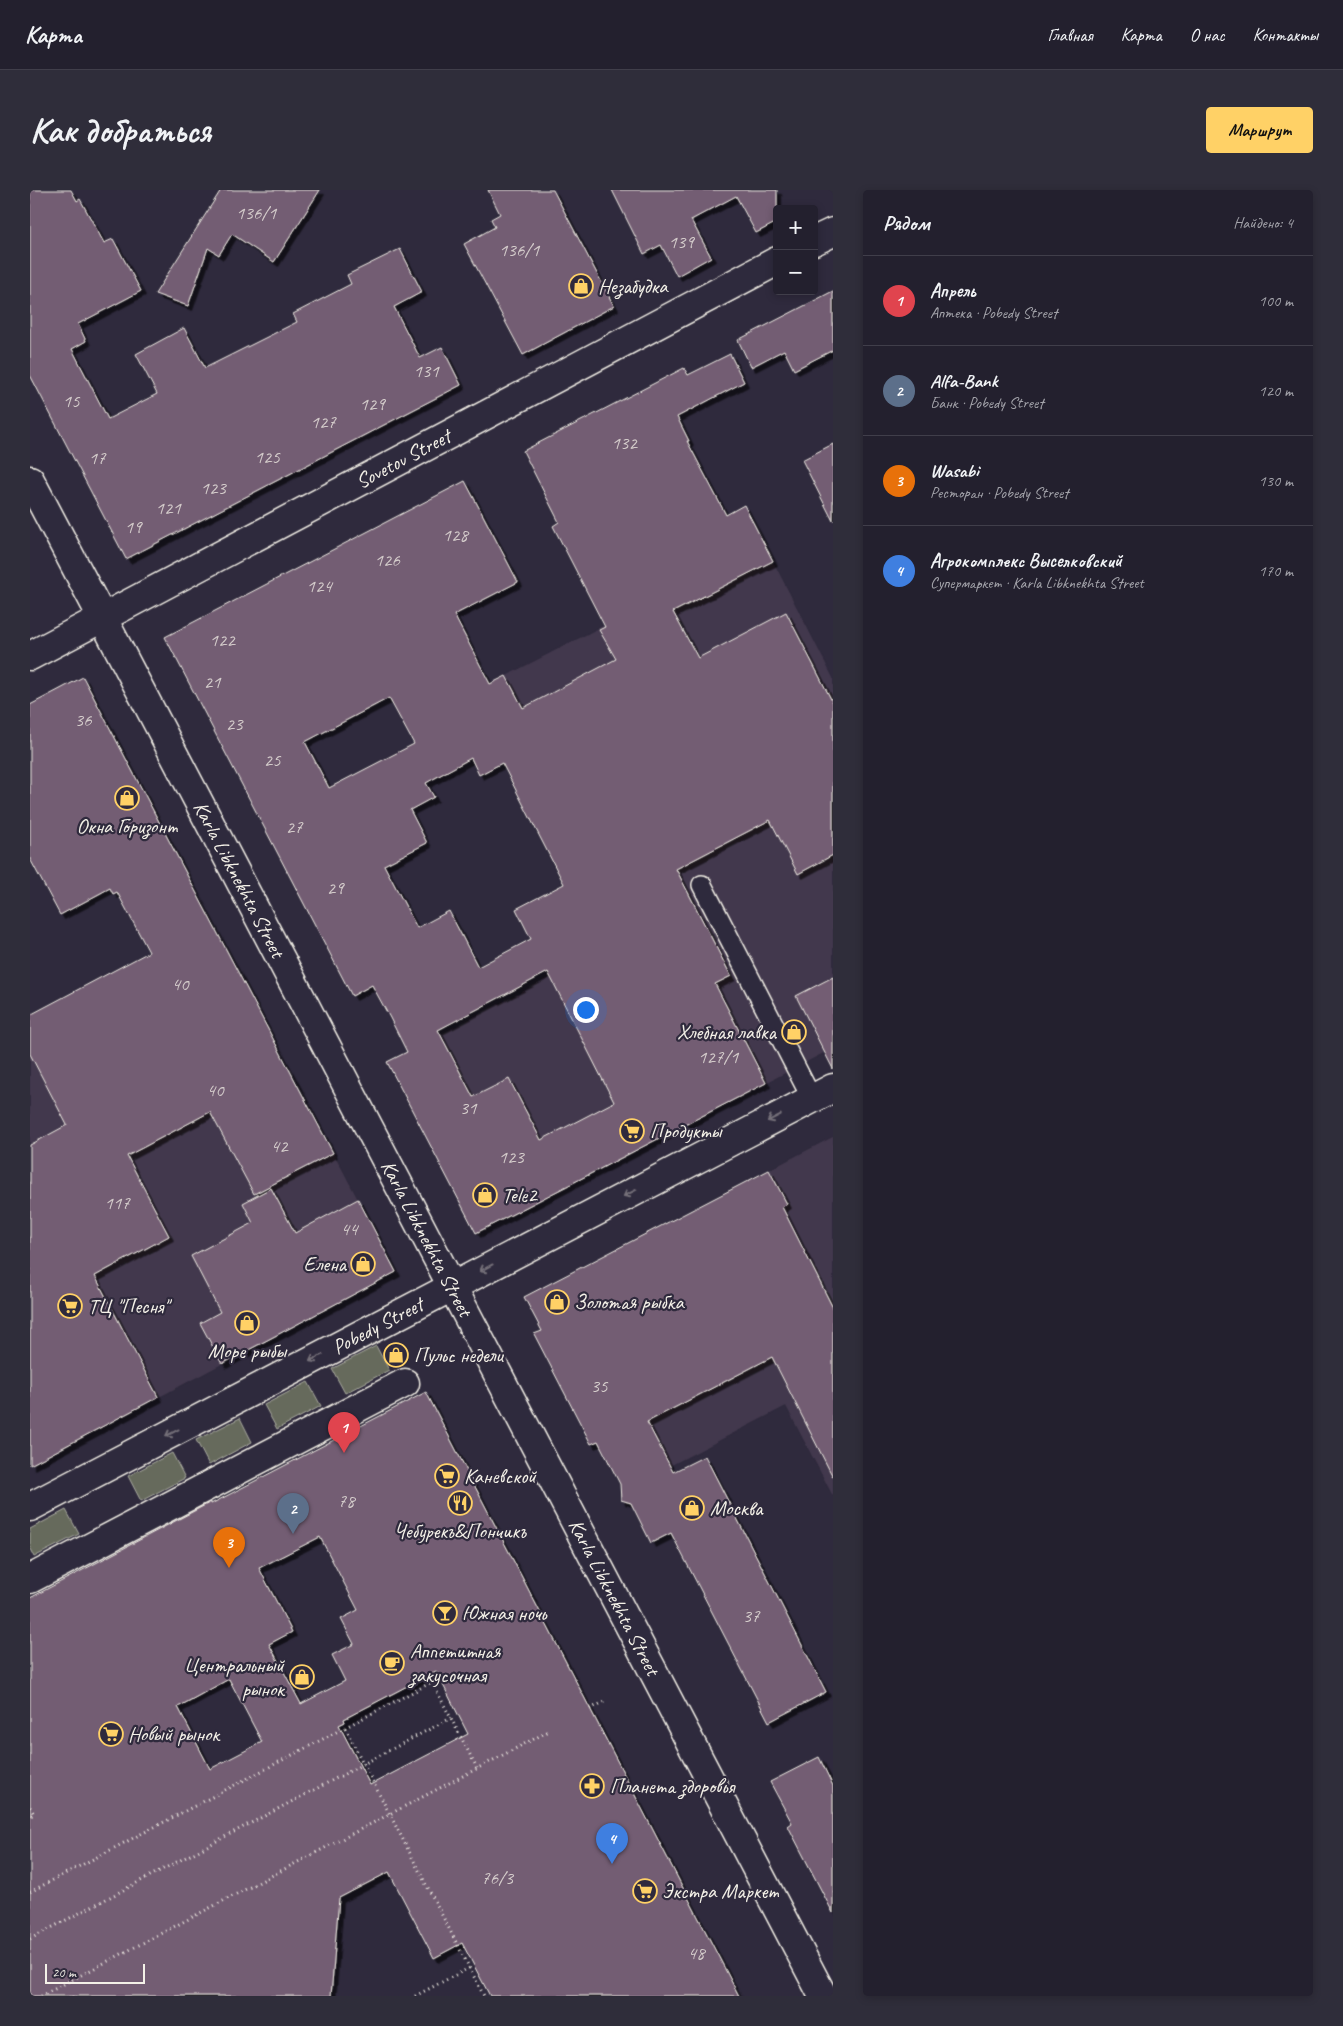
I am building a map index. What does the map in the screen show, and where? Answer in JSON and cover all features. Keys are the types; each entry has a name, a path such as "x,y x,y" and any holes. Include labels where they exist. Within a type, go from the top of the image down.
{"street":[{"path":"818,240 833,232"},
{"name":"Sovetov Street","path":"30,656 773,263"},
{"name":"Karla Libknekhta Street","path":"30,480 823,1996"},
{"name":"Pobedy Street","path":"30,1507 822,1093"},
{"path":"30,1579 405,1383"}],"lane":[{"path":"702,885 822,1093"}],"path":[{"path":"30,1892 432,1682 477,1768"},
{"path":"590,1709 604,1702"},
{"path":"30,1939 451,1718"},
{"path":"345,1728 484,1996"},
{"path":"41,1996 549,1730"},
{"path":"30,1807 34,1814 30,1816"},
{"path":"415,1996 469,1968"}],"shaded area":[{"path":"744,505 833,678 833,1048 481,1231 473,1228 387,1062 550,977 516,909 564,884 502,763 479,775 444,708 671,591 704,526"},
{"path":"208,914 396,1272 30,1465 30,1015 150,951 148,945"},
{"path":"833,1137 833,1496 786,1406 644,1479 587,1419 524,1297"}],"green space":[{"path":"376,1346 389,1370 345,1393 332,1369"},
{"path":"308,1382 321,1406 277,1429 264,1405"},
{"path":"240,1418 252,1442 209,1465 196,1440"},
{"path":"172,1453 185,1478 141,1501 128,1476"},
{"path":"66,1510 79,1534 34,1557 30,1549 30,1529"}],"building":[{"path":"30,190 71,190 77,201 80,199 104,243 113,239 141,291 78,324 86,341 72,349 108,419 157,394 136,354 184,328 205,368 297,322 293,314 351,284 347,275 400,249 422,292 394,307 420,358 442,347 461,385 126,559 30,375"},
{"path":"221,190 320,190 274,262 232,234 219,255 208,248 188,306 155,294"},
{"path":"488,190 553,190 614,306 523,355 464,244 495,227 491,219 500,214"},
{"path":"612,190 777,190 777,205 773,205 773,224 756,233 736,196 691,220 711,257 677,276 661,245 644,254"},
{"path":"833,291 833,350 794,370 784,350 751,367 738,340"},
{"path":"730,354 744,382 677,417 689,441 687,441 726,515 744,505 773,561 673,612 698,658 786,612 833,703 833,855 798,874 770,820 676,869 731,976 715,984 766,1083 476,1233 387,1062 407,1052 390,1018 372,985 352,996 165,637 465,481 518,582 454,615 490,684 506,676 523,708 616,659 599,630 605,627 553,526 559,522 523,451 684,368 688,375","holes":["389,698 414,744 329,788 305,742","471,758 479,775 502,763 564,884 516,909 531,939 478,967 449,911 417,928 384,865 427,843 410,810 434,797 426,783","548,972 614,1102 541,1140 509,1079 473,1097 438,1030"]},
{"path":"833,444 833,521 802,460"},
{"path":"83,677 333,1153 254,1194 210,1112 127,1156 169,1236 95,1276 158,1397 30,1465 30,1145 67,1125 30,1054 30,1015 149,952 117,892 113,894 110,888 60,915 30,859 30,705"},
{"path":"833,977 833,1069 796,996"},
{"path":"769,1170 787,1204 782,1207 833,1308 833,1477 772,1357 647,1422 673,1472 705,1456 826,1692 769,1722 671,1533 651,1543 631,1503 621,1500 620,1484 598,1441 591,1444 534,1334 542,1331 524,1297"},
{"path":"271,1188 295,1233 358,1199 396,1272 222,1364 200,1323 220,1312 191,1256 253,1223 243,1203"},
{"name":"Центральный рынок","path":"426,1392 739,1996 490,1996 462,1943 434,1958 389,1872 339,1898 331,1996 30,1996 30,1598 211,1502 211,1504","holes":["320,1537 358,1610 341,1619 354,1644 332,1655 345,1681 301,1704 269,1644 292,1632 259,1568","436,1671 468,1734 370,1785 339,1725 345,1722 344,1719","229,1679 262,1742 210,1769 178,1707"]},
{"path":"819,1757 833,1786 833,1913 788,1826 792,1823 770,1782"}],"place":[{"name":"Незабудка","path":"581,286"},
{"name":"Окна Горизонт","path":"127,798"},
{"name":"Хлебная лавка","path":"794,1032"},
{"name":"Продукты","path":"632,1131"},
{"name":"Tele2","path":"485,1195"},
{"name":"Елена","path":"363,1264"},
{"name":"Золотая рыбка","path":"557,1302"},
{"name":"ТЦ \"Песня\"","path":"70,1306"},
{"name":"Море рыбы","path":"247,1323"},
{"name":"Пульс недели","path":"396,1355"},
{"name":"Апрель","path":"344,1453"},
{"name":"Каневской","path":"447,1476"},
{"name":"Чебурекъ&Пончикъ","path":"460,1503"},
{"name":"Москва","path":"692,1508"},
{"name":"Alfa-Bank","path":"293,1534"},
{"name":"Wasabi","path":"229,1568"},
{"name":"Южная ночь","path":"445,1613"},
{"name":"Аппетитная закусочная","path":"392,1663"},
{"name":"Центральный рынок","path":"302,1677"},
{"name":"Новый рынок","path":"111,1734"},
{"name":"Планета здоровья","path":"592,1786"},
{"name":"Агрокомплекс Выселковский","path":"612,1864"},
{"name":"Экстра Маркет","path":"645,1891"}]}
